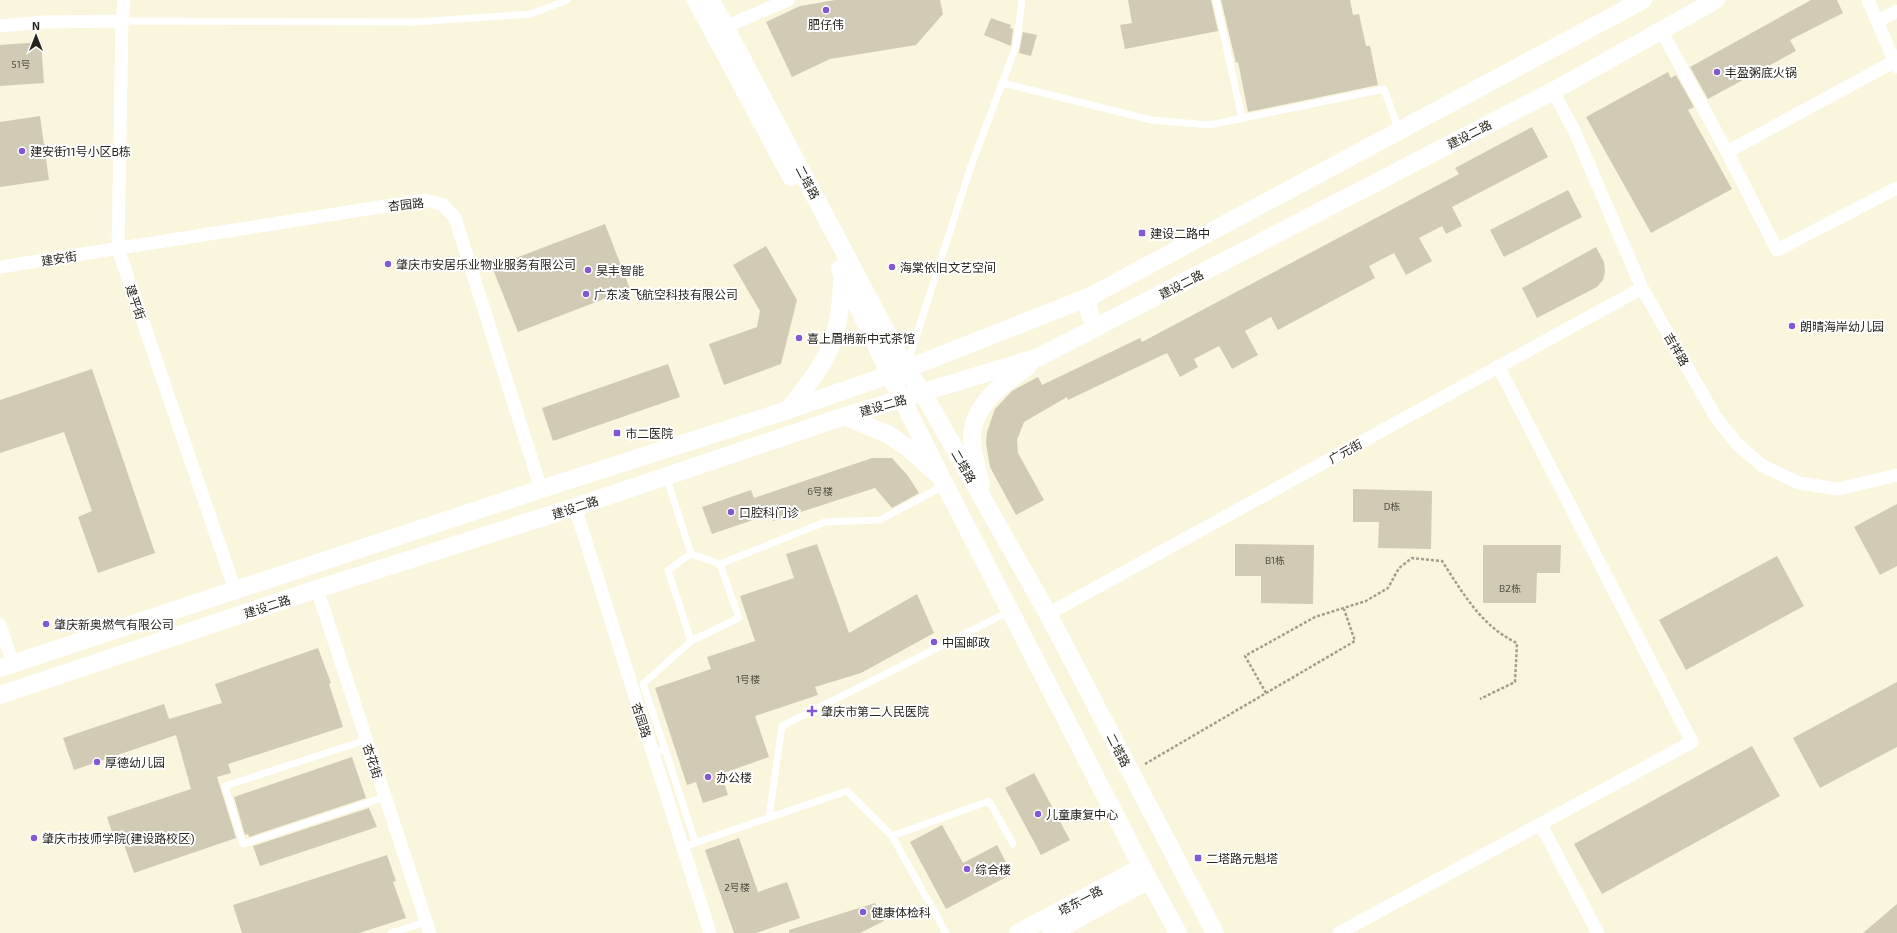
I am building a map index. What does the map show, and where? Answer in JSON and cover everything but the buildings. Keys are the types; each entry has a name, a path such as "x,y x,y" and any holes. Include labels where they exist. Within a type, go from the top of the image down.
{"main road":[{"name":"二塔路","path":"696,0 719,29 898,372 903,399 943,481 1145,874 1178,933"},
{"name":"二塔路","path":"711,0 719,29 843,274 898,372 923,393 984,498 1048,614 1215,933"},
{"name":"建设二路","path":"6,666 788,410 898,372 1089,297 1643,0"},
{"name":"建设二路","path":"0,695 317,589 575,507 845,416 1039,358 1553,91 1716,0"},
{"path":"788,410 814,376 832,343 840,310 843,274"},
{"path":"1089,297 1087,309 1092,320 1100,326"},
{"path":"984,498 972,436 976,416 988,398 1000,386 1039,358"},
{"path":"845,416 872,426 889,435 907,447 943,481"},
{"name":"塔东一路","path":"1018,933 1145,874"},
{"name":"塔东一路","path":"1051,933 1145,874"}],"street":[{"name":"建平街","path":"124,0 122,21 118,249 235,590"},
{"path":"719,29 788,0"},
{"path":"1728,152 1896,63 1868,0"},
{"path":"1877,21 1897,11"},
{"path":"0,26 43,22 122,21"},
{"path":"1661,30 1728,152 1777,250 1897,188"},
{"name":"吉祥路","path":"1553,91 1575,132 1642,288 1715,416 1737,444 1763,466 1799,483 1838,489 1897,475"},
{"name":"杏园路","path":"118,249 424,200 442,204 454,218 541,490"},
{"name":"建安街","path":"0,267 118,249"},
{"name":"广元街","path":"1048,614 1642,288"},
{"path":"1339,933 1692,742 1498,366"},
{"name":"杏园路","path":"575,507 659,751 683,846 710,933"},
{"name":"杏花街","path":"317,589 428,927"},
{"path":"0,625 6,666"},
{"path":"1541,825 1598,933"}],"lane":[{"path":"122,21 415,22 531,14 567,0"},
{"path":"898,372 1016,46 1022,0"},
{"path":"1216,0 1242,118"},
{"path":"1002,83 1151,120 1210,125 1384,89 1399,131"},
{"path":"666,476 691,554"},
{"path":"691,554 720,564 825,522 880,520 943,481"},
{"path":"691,554 668,570 691,641"},
{"path":"695,842 659,751 643,684 691,641 739,618 720,564"},
{"path":"769,817 782,726 1010,611"},
{"path":"366,740 225,786 243,844 385,797"},
{"path":"683,846 847,791 892,836 946,933"},
{"path":"892,836 989,801 1013,844"},
{"path":"391,933 428,927"}],"path":[{"path":"1266,693 1245,656 1315,617 1366,601 1388,588 1399,568 1412,558 1442,561 1476,612 1502,636 1517,643 1515,682 1480,700"},
{"path":"1131,773 1355,641 1344,609"}],"place":[{"name":"肥仔伟","path":"826,10"},
{"name":"丰盈粥底火锅","path":"1717,72"},
{"name":"建安街11号小区B栋","path":"22,151"},
{"name":"建设二路中","path":"1142,233"},
{"name":"肇庆市安居乐业物业服务有限公司","path":"388,264"},
{"name":"海棠依旧文艺空间","path":"892,267"},
{"name":"昊丰智能","path":"588,270"},
{"name":"广东凌飞航空科技有限公司","path":"586,294"},
{"name":"朗晴海岸幼儿园","path":"1792,326"},
{"name":"喜上眉梢新中式茶馆","path":"799,338"},
{"name":"市二医院","path":"617,433"},
{"name":"口腔科门诊","path":"731,512"},
{"name":"肇庆新奥燃气有限公司","path":"46,624"},
{"name":"中国邮政","path":"934,642"},
{"name":"肇庆市第二人民医院","path":"812,711"},
{"name":"厚德幼儿园","path":"97,762"},
{"name":"办公楼","path":"708,777"},
{"name":"儿童康复中心","path":"1038,814"},
{"name":"肇庆市技师学院(建设路校区)","path":"34,838"},
{"name":"二塔路元魁塔","path":"1198,858"},
{"name":"综合楼","path":"967,869"},
{"name":"健康体检科","path":"863,912"}]}
